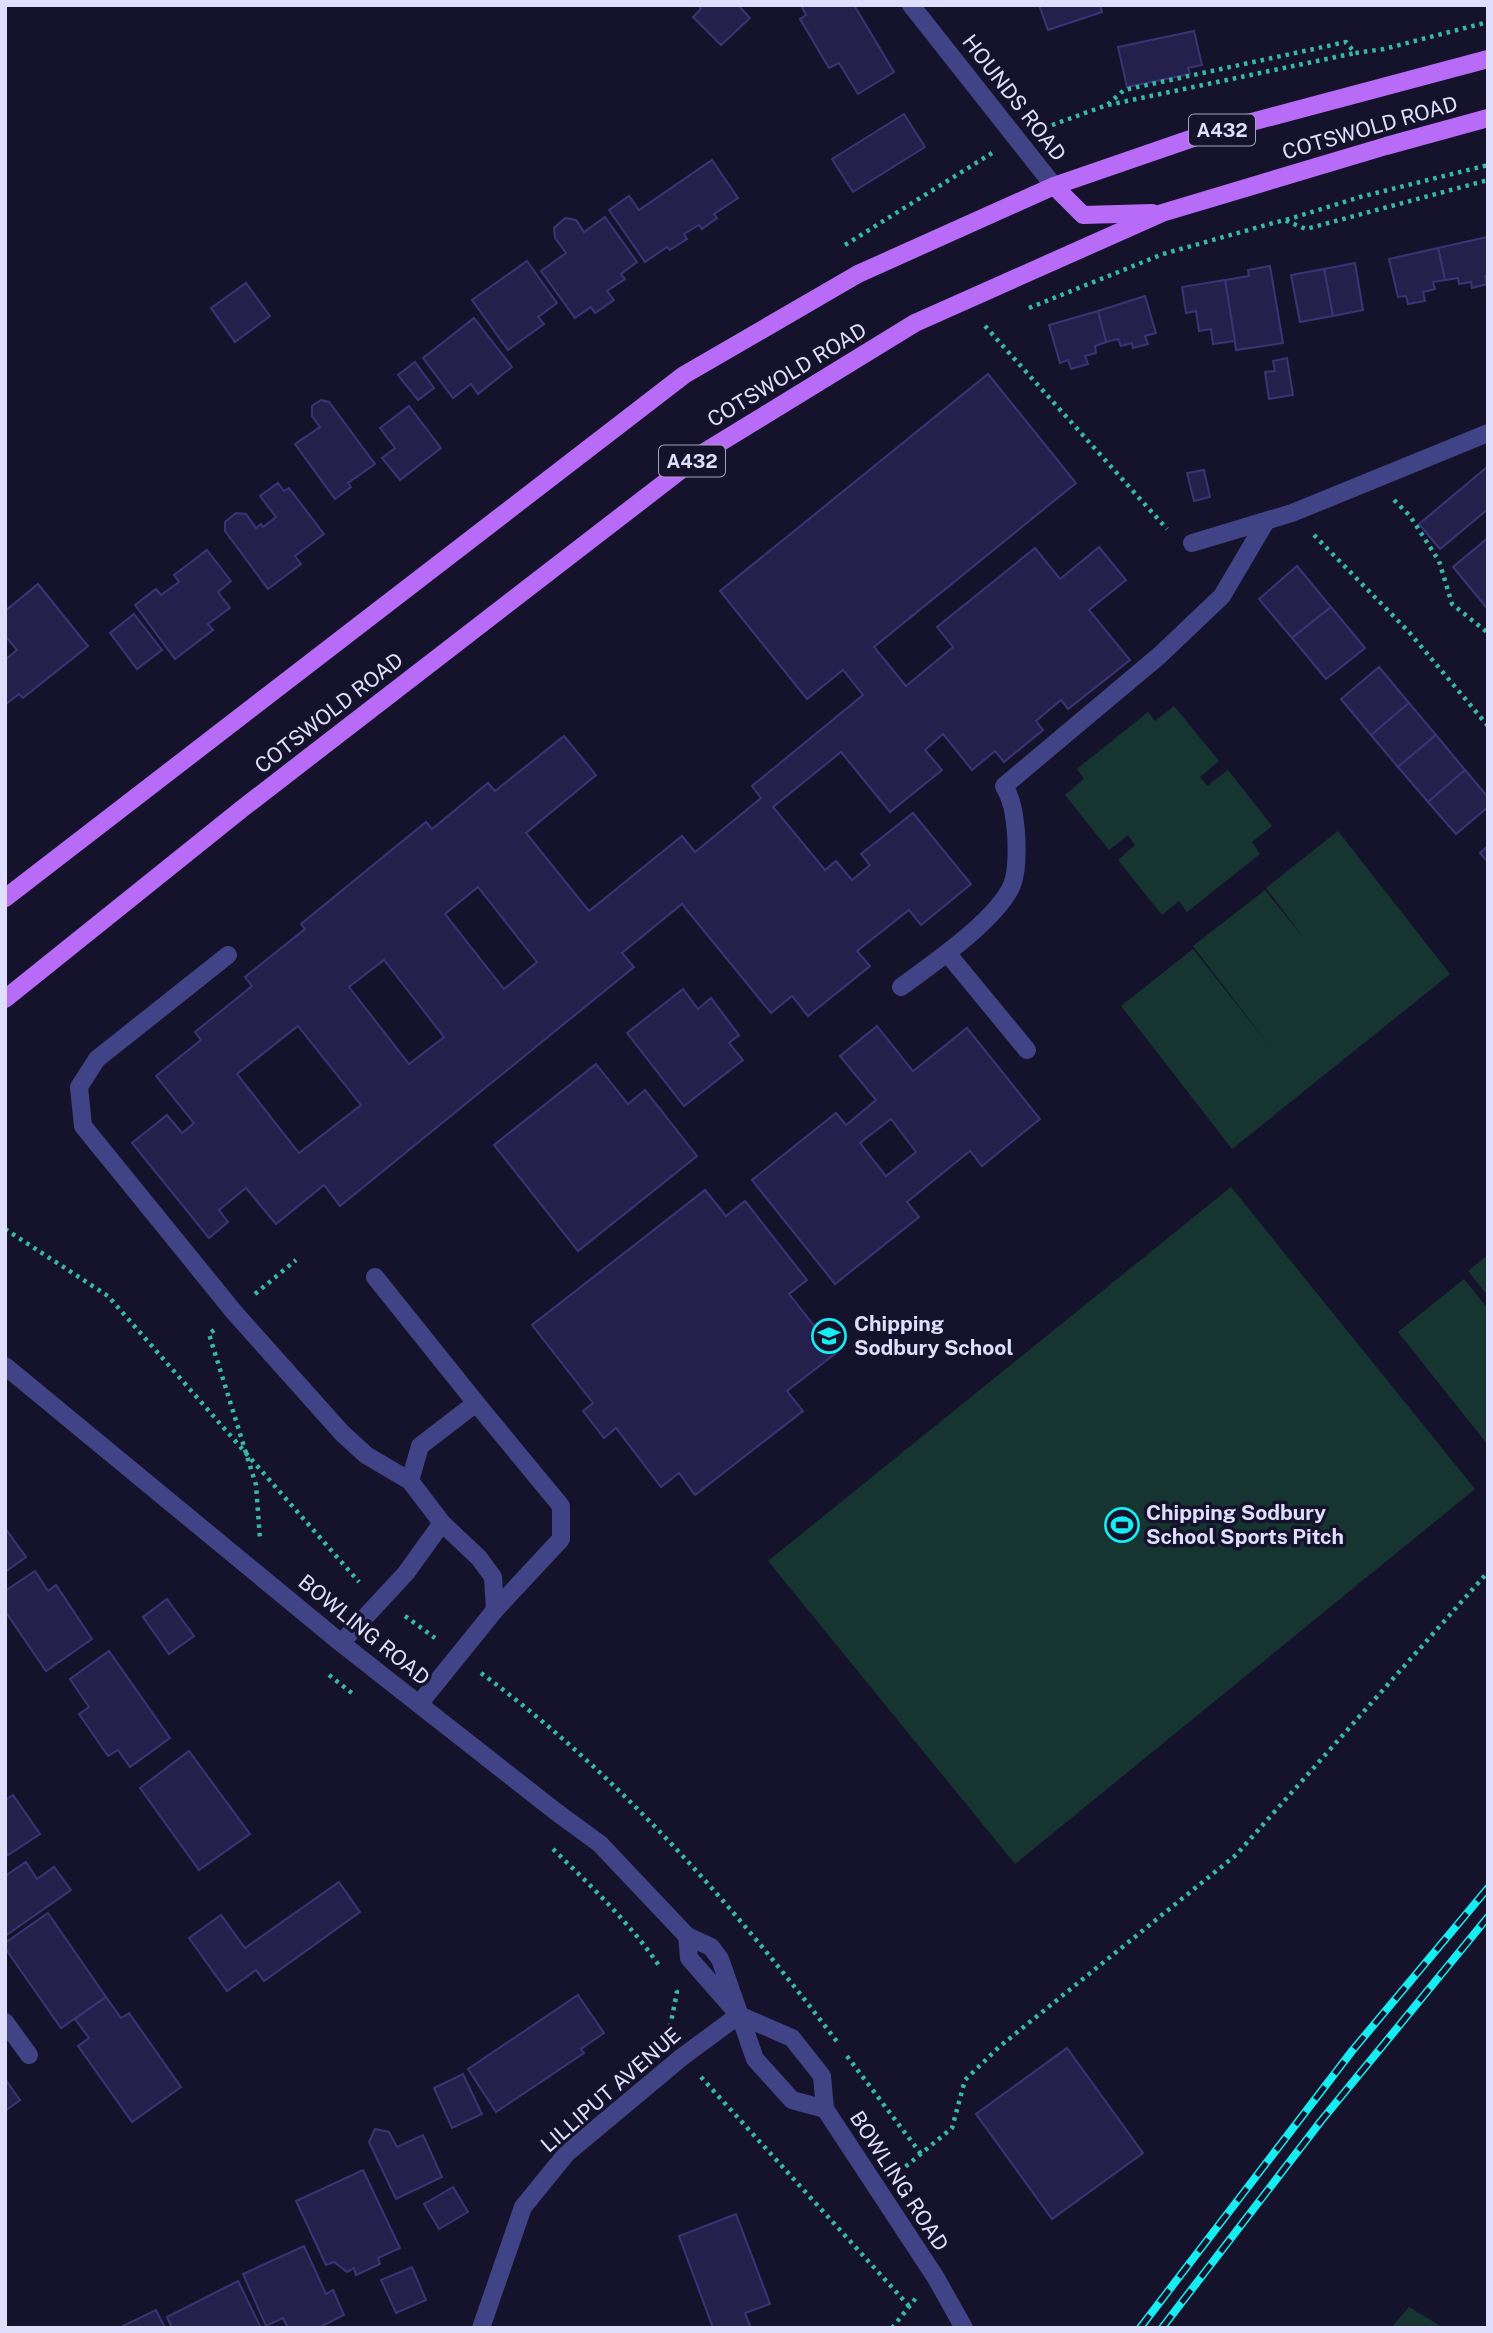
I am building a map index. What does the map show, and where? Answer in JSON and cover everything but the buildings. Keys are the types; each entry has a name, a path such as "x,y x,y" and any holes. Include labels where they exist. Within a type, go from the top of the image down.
{"main road":[{"name":"COTSWOLD ROAD","path":"5,898 684,375 858,274 1054,186 1199,136 1488,59"},
{"name":"COTSWOLD ROAD","path":"5,999 243,808 703,453 915,323 1162,213 1488,118"},
{"path":"1054,186 1083,215 1162,213"}],"street":[{"name":"HOUNDS ROAD","path":"911,5 1054,186"},
{"path":"1192,543 1292,513 1488,433"},
{"path":"901,987 971,933 993,910 1012,884 1017,841 1012,800 1004,786 1160,654 1222,596 1265,523"},
{"path":"947,953 1027,1050"},
{"path":"228,954 97,1059 79,1087 83,1126 234,1312 342,1433 366,1455 410,1481 442,1523 479,1558 493,1577 495,1610"},
{"path":"375,1277 561,1506 561,1539 495,1610 419,1704"},
{"name":"BOWLING ROAD","path":"7,1372 117,1456 341,1643 600,1844 687,1936 689,1958 738,2015 755,2059 792,2100 825,2109"},
{"path":"410,1481 420,1446 476,1403"},
{"path":"341,1643 406,1573 442,1523"},
{"name":"BOWLING ROAD","path":"738,2015 792,2038 822,2076 825,2109 936,2278 964,2328"},
{"name":"LILLIPUT AVENUE","path":"481,2328 523,2207 567,2153 682,2057 738,2015"},
{"path":"5,2022 29,2055"}],"path":[{"path":"1016,138 1107,105 1384,49 1488,22"},
{"path":"1107,105 1124,90 1346,42 1355,53"},
{"path":"1022,311 1163,254 1360,197 1488,165"},
{"path":"1284,220 1306,229 1488,180"},
{"path":"996,321 984,326 1173,535 1192,543"},
{"path":"1374,480 1410,516 1438,561 1452,604 1488,633"},
{"path":"1292,513 1409,632 1488,726"},
{"path":"244,1562 260,1541 256,1485 209,1334 296,1259"},
{"path":"876,2190 952,2127 965,2080 999,2047 1236,1855 1488,1572"},
{"path":"326,1672 355,1696"},
{"path":"552,1849 630,1929 662,1969"},
{"path":"669,1981 677,1992 670,2029 682,2057 909,2306"}],"green space":[{"path":"1174,706 1219,761 1200,777 1207,786 1228,770 1272,826 1252,842 1260,854 1187,912 1179,901 1162,915 1118,860 1135,845 1128,835 1109,850 1065,795 1084,779 1077,769 1148,712 1155,721"},
{"path":"1338,831 1450,974 1232,1149 1121,1006 1193,949 1272,1049 1193,946 1265,890 1307,942 1266,888"},
{"name":"Chipping Sodbury School Sports Pitch","path":"1231,1187 1475,1489 1015,1864 768,1561"},
{"path":"1488,1255 1488,1296 1468,1271"},
{"path":"1464,1279 1488,1309 1488,1445 1398,1332"},
{"path":"1409,2307 1444,2328 1391,2328"}],"railway":[{"path":"1140,2328 1352,2051 1488,1888"},
{"path":"1162,2328 1321,2121 1488,1917"}],"place":[{"name":"Chipping Sodbury School","path":"829,1336"},
{"name":"Chipping Sodbury School Sports Pitch","path":"1122,1525"}]}
